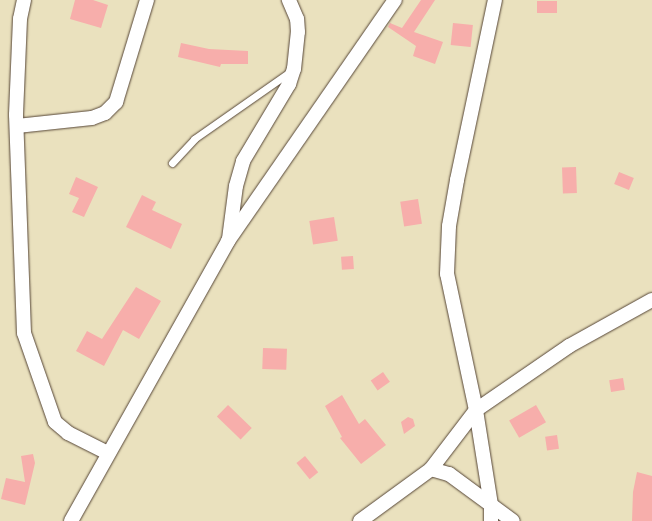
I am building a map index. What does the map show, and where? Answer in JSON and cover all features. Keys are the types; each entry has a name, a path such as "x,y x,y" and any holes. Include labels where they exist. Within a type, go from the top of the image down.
{"street":[{"path":"24,0 20,18 17,126 23,318 27,346 55,422 62,429 108,453"},
{"path":"17,126 92,118 105,113 116,102 147,0"},
{"path":"228,241 236,186 243,161 289,84 294,69 298,32 297,18 289,0"},
{"path":"71,521 228,241 395,0"},
{"path":"491,521 491,505 476,410 447,274 449,226 467,127 495,0"},
{"path":"360,521 431,469 476,410 569,346 652,300"},
{"path":"431,469 449,474 513,521"}],"lane":[{"path":"172,163 194,139 294,69"}],"building":[{"path":"75,0 93,0 108,5 101,28 70,19"},
{"path":"421,0 435,0 414,32 443,42 435,64 413,56 416,46 388,27 390,23 402,28"},
{"path":"537,1 557,1 557,13 537,13"},
{"path":"453,23 473,25 471,47 451,45"},
{"path":"181,43 209,49 248,51 248,64 221,64 220,67 178,57"},
{"path":"562,167 576,167 577,193 563,193"},
{"path":"619,172 634,178 629,190 614,184"},
{"path":"76,177 98,187 84,217 72,212 79,198 69,194"},
{"path":"142,195 156,202 152,210 182,224 171,249 126,227"},
{"path":"418,199 422,224 404,227 400,202"},
{"path":"334,217 338,241 313,245 309,221"},
{"path":"353,256 354,269 342,270 341,257"},
{"path":"136,287 161,301 139,339 123,330 104,366 76,351 87,331 102,339"},
{"path":"263,348 287,349 286,370 262,369"},
{"path":"383,372 390,382 378,390 371,381"},
{"path":"623,378 625,390 611,392 609,380"},
{"path":"342,395 359,424 365,419 386,445 361,464 340,438 342,437 325,406"},
{"path":"228,405 252,428 241,439 217,417"},
{"path":"536,405 546,422 519,438 509,421"},
{"path":"408,417 413,419 415,426 404,434 401,422"},
{"path":"557,435 559,449 547,451 545,437"},
{"path":"33,454 35,463 25,505 1,499 6,478 25,482 21,456"},
{"path":"305,456 318,472 310,479 296,463"},
{"path":"637,472 652,476 652,521 632,521 633,492"}]}
